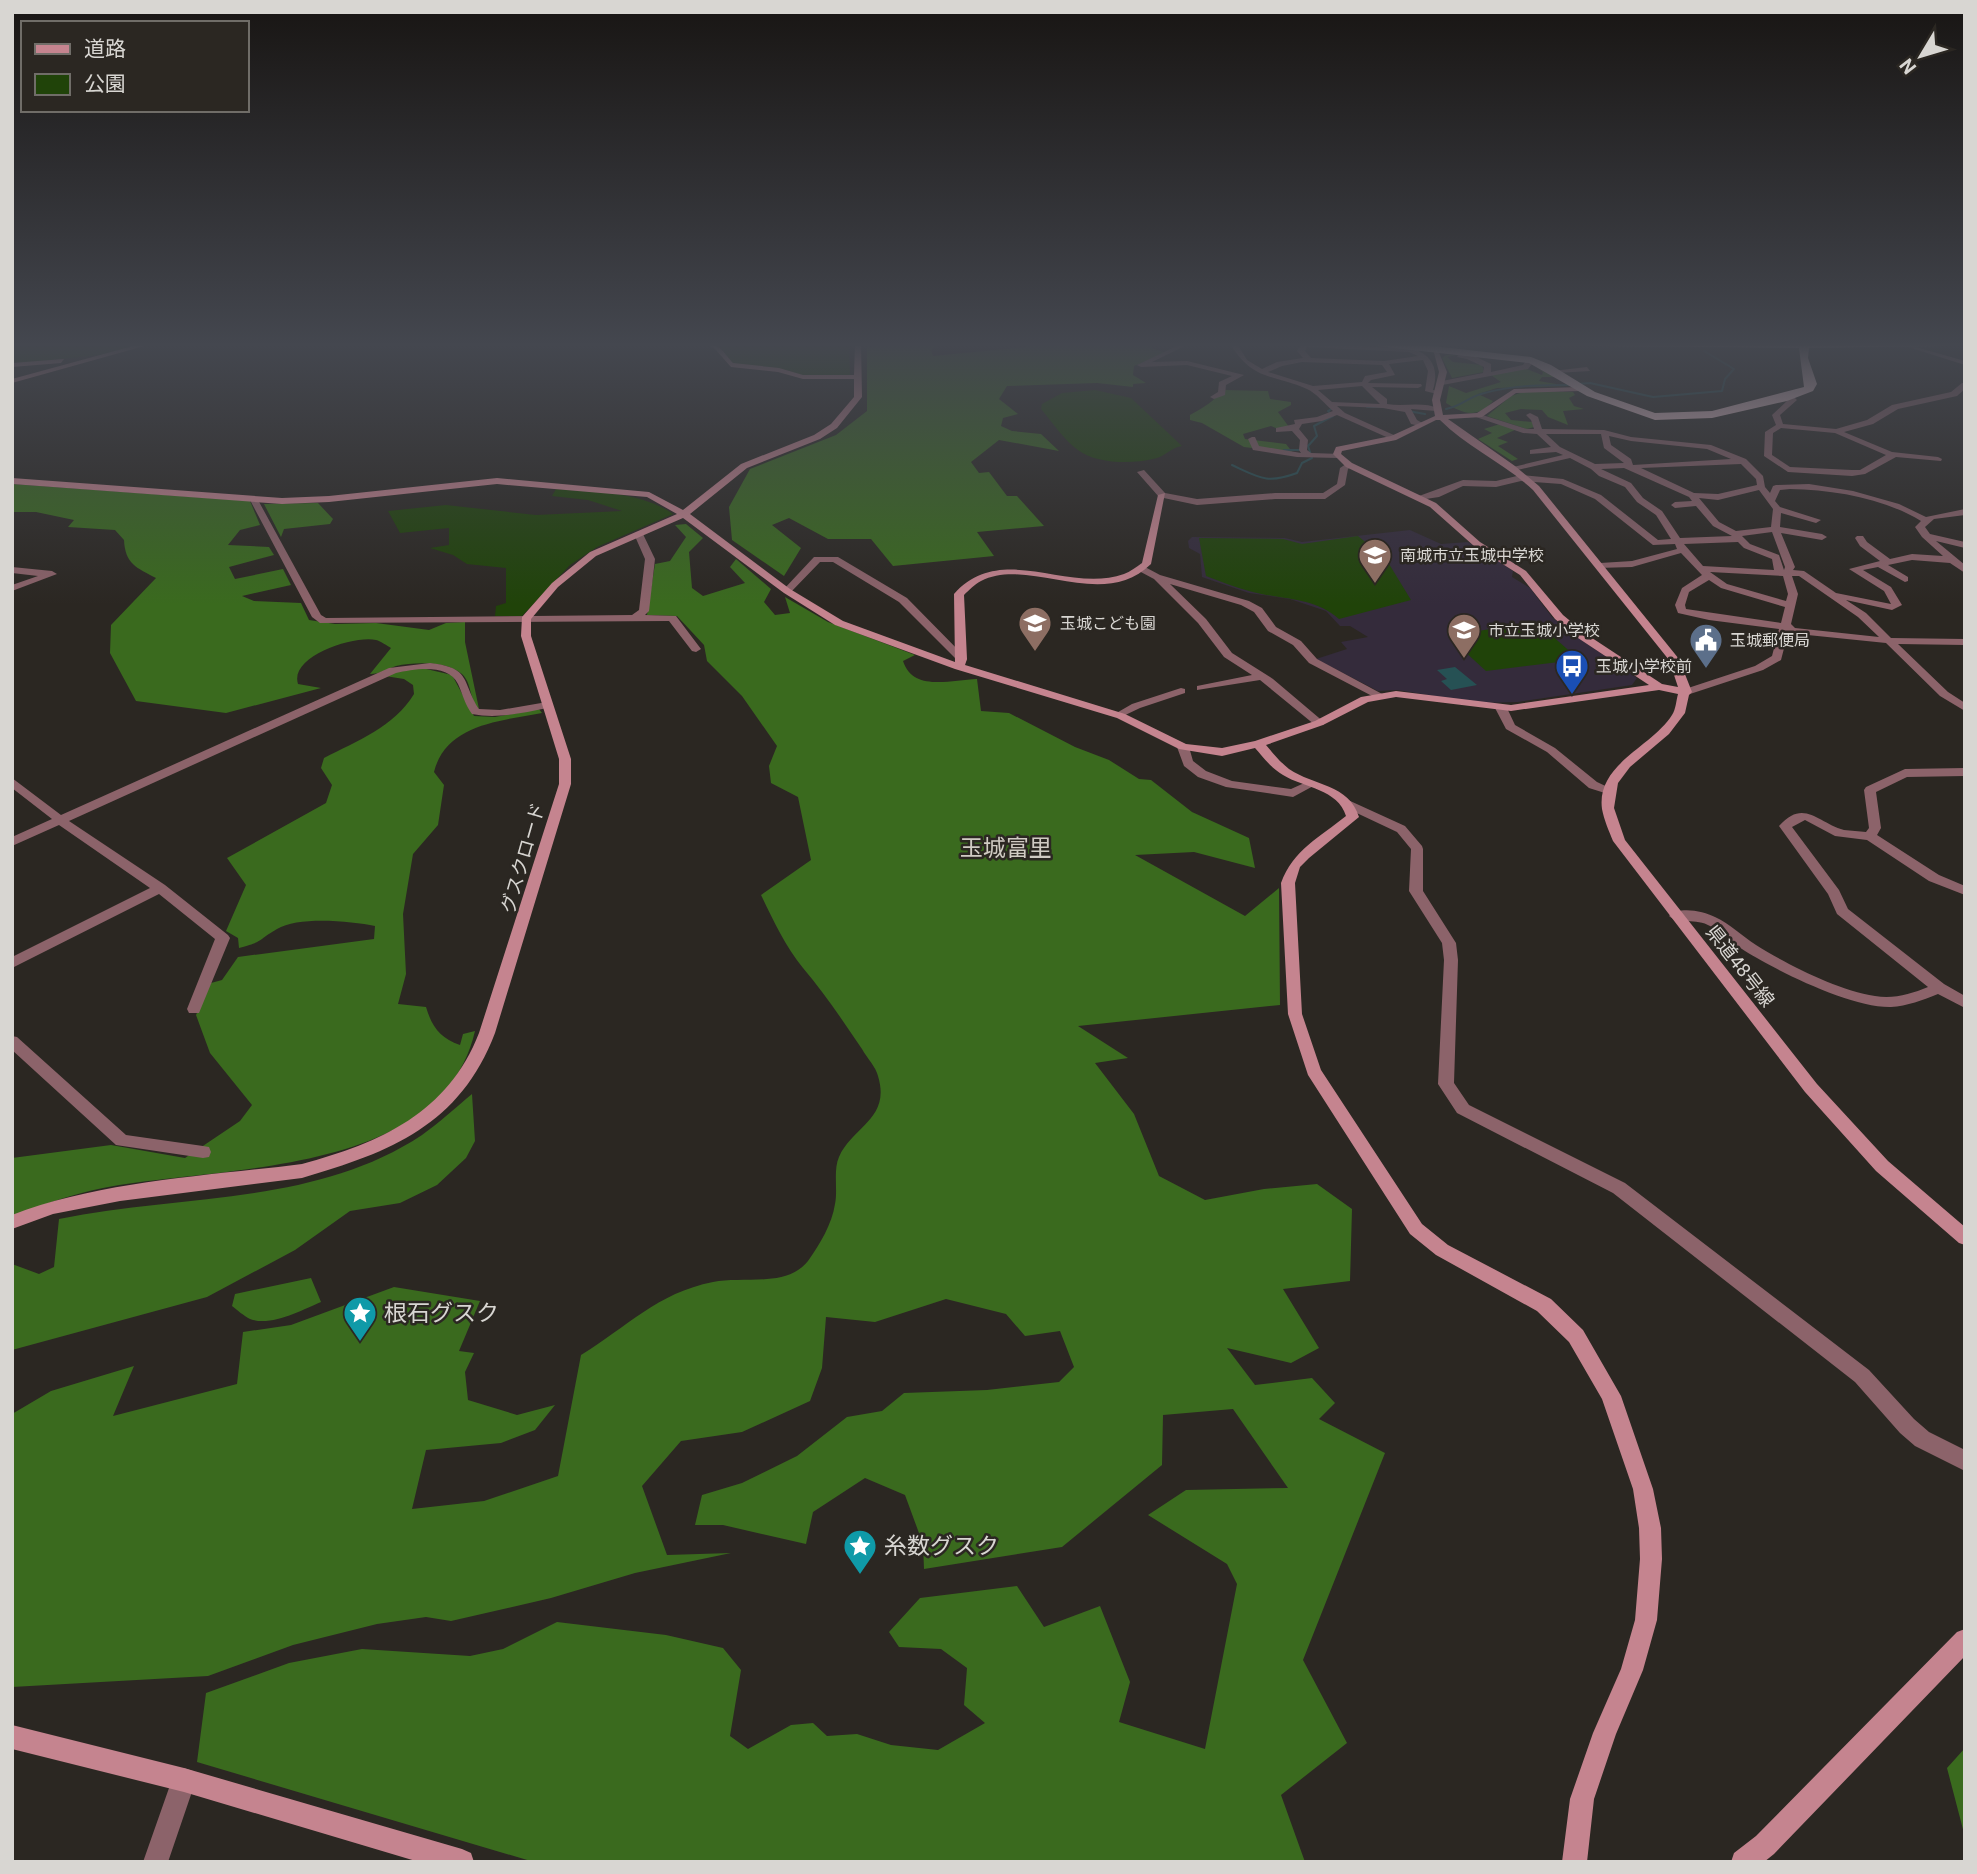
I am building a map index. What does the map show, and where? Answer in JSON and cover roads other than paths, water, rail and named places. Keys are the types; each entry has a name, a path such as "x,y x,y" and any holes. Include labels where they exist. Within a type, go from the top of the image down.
{"street":[{"path":"526,619 542,598 580,562 608,545 684,514 744,466 817,438 828,430"},
{"path":"1296,430 1304,440 1309,455"},
{"path":"1374,430 1393,438"},
{"path":"1338,456 1339,449 1393,438 1408,430"},
{"path":"1462,430 1527,479 1674,659 1684,676 1686,692 1675,722 1621,768 1608,790 1594,786 1551,750 1510,727 1501,708"},
{"path":"1511,430 1520,438"},
{"path":"1535,430 1604,432 1654,442 1695,445 1743,461 1772,477"},
{"path":"1772,430 1769,432 1768,456 1775,529 1790,567 1784,574"},
{"path":"1830,430 1892,454 1938,459"},
{"path":"1539,431 1557,449 1628,485 1640,500 1659,513 1704,572 1734,590 1790,605"},
{"path":"12,481 254,500 318,500 497,481 631,491 663,500 787,591 839,623 1119,715 1183,747 1222,752 1258,744 1319,723 1378,695 1396,694 1501,708 1546,705 1659,687 1686,692 1777,658 1793,587 1776,557 1747,546 1738,537 1716,524 1696,499 1630,467 1628,461 1607,446 1604,432"},
{"path":"1252,439 1256,448 1338,456 1349,465 1422,498 1440,510 1477,544 1523,573 1559,617 1582,636 1659,687"},
{"path":"1286,442 1309,455"},
{"path":"1654,442 1668,464"},
{"path":"1658,452 1694,448 1695,445"},
{"path":"1533,452 1557,449"},
{"path":"1675,505 1718,497 1772,477 1862,472 1892,454"},
{"path":"1516,470 1569,456"},
{"path":"1594,467 1743,461"},
{"path":"1141,472 1162,495 1197,502 1275,496 1325,496 1341,485 1344,468 1349,465"},
{"path":"1422,498 1445,494 1454,484 1552,480 1575,486 1598,497 1629,516 1656,543 1681,544 1775,529 1822,537"},
{"path":"1774,505 1776,488 1812,487 1896,507 1916,513 1924,520"},
{"path":"960,663 960,594 980,577 1027,574 1094,581 1117,579 1142,569 1146,564 1162,495"},
{"path":"254,500 317,617 324,621 672,618 696,649"},
{"path":"1774,505 1816,520"},
{"path":"1965,512 1924,520 1920,527 1924,535 1965,570"},
{"path":"1646,514 1659,513"},
{"path":"634,618 645,611 650,559 639,534"},
{"path":"1924,535 1965,544"},
{"path":"1860,538 1882,562 1905,579"},
{"path":"1600,566 1632,564 1681,544"},
{"path":"787,591 817,559 835,559 903,600 960,663"},
{"path":"1833,595 1892,607 1897,605 1888,589 1854,569 1898,559 1954,560"},
{"path":"1898,559 1912,568"},
{"path":"1142,569 1157,577 1245,603 1258,610 1272,629 1297,643 1313,661 1378,695"},
{"path":"12,570 52,574 12,588"},
{"path":"1965,642 1917,644 1892,641 1792,631 1785,626 1762,621 1705,617 1682,611 1680,605 1685,590 1704,572 1801,573 1892,641 1944,694 1965,708"},
{"path":"1157,577 1202,621 1228,655 1262,677 1319,723"},
{"name":"グスクロード","path":"12,1222 70,1203 302,1171 336,1162 366,1151 414,1125 456,1090 469,1072 487,1033 565,784 565,759 526,636 526,619"},
{"path":"1830,635 1839,648"},
{"path":"12,842 393,670 427,667 456,674 463,681 470,705 476,712 500,713 547,705"},
{"path":"1201,688 1262,677"},
{"path":"1119,715 1181,691"},
{"path":"1258,744 1286,772 1401,830 1417,849 1416,891 1449,943 1451,960 1447,1084 1464,1109 1619,1188 1862,1376 1922,1439 1965,1461"},
{"path":"1183,747 1188,763 1202,774 1230,784 1293,793 1311,784"},
{"path":"1870,836 1875,828 1870,790 1885,780 1915,771 1965,772"},
{"path":"12,782 60,820 160,888 223,938 194,1009"},
{"name":"県道48号線","path":"1608,790 1610,820 1619,841 1676,916 1833,1113 1911,1193 1965,1238"},
{"path":"1348,804 1353,817 1304,855 1294,866 1289,883 1295,1014 1314,1071 1416,1229 1442,1250 1544,1305 1576,1336 1611,1396 1643,1489 1651,1548 1646,1620 1632,1670 1605,1733 1583,1799 1574,1862"},
{"path":"1965,891 1934,878 1870,836 1840,833 1806,816 1794,819 1785,826 1834,892 1842,911 1940,988 1965,1003"},
{"path":"12,963 160,888"},
{"path":"1676,916 1702,915 1716,921 1751,948 1791,969 1871,999 1897,1002 1940,988"},
{"path":"12,1041 122,1141 203,1152"},
{"path":"1744,1862 1793,1817 1965,1640"},
{"path":"12,1737 184,1780 462,1862"},
{"path":"155,1862 184,1780"}],"water":[{"path":"1455,667 1477,685 1451,690 1441,681 1447,679 1437,670"}],"waterway":[{"path":"1232,465 1271,479 1297,473 1302,463 1312,458 1308,446 1317,436 1315,430"},
{"path":"1284,450 1300,450"}],"place":[{"name":"南城市立玉城中学校","path":"1375,585"},
{"name":"玉城こども園","path":"1035,653"},
{"name":"市立玉城小学校","path":"1464,660"},
{"name":"玉城郵便局","path":"1706,670"},
{"name":"玉城小学校前","path":"1572,696"},
{"name":"根石グスク","path":"360,1343"},
{"name":"糸数グスク","path":"860,1576"}],"district":[{"name":"玉城富里","path":"1006,848"}]}
